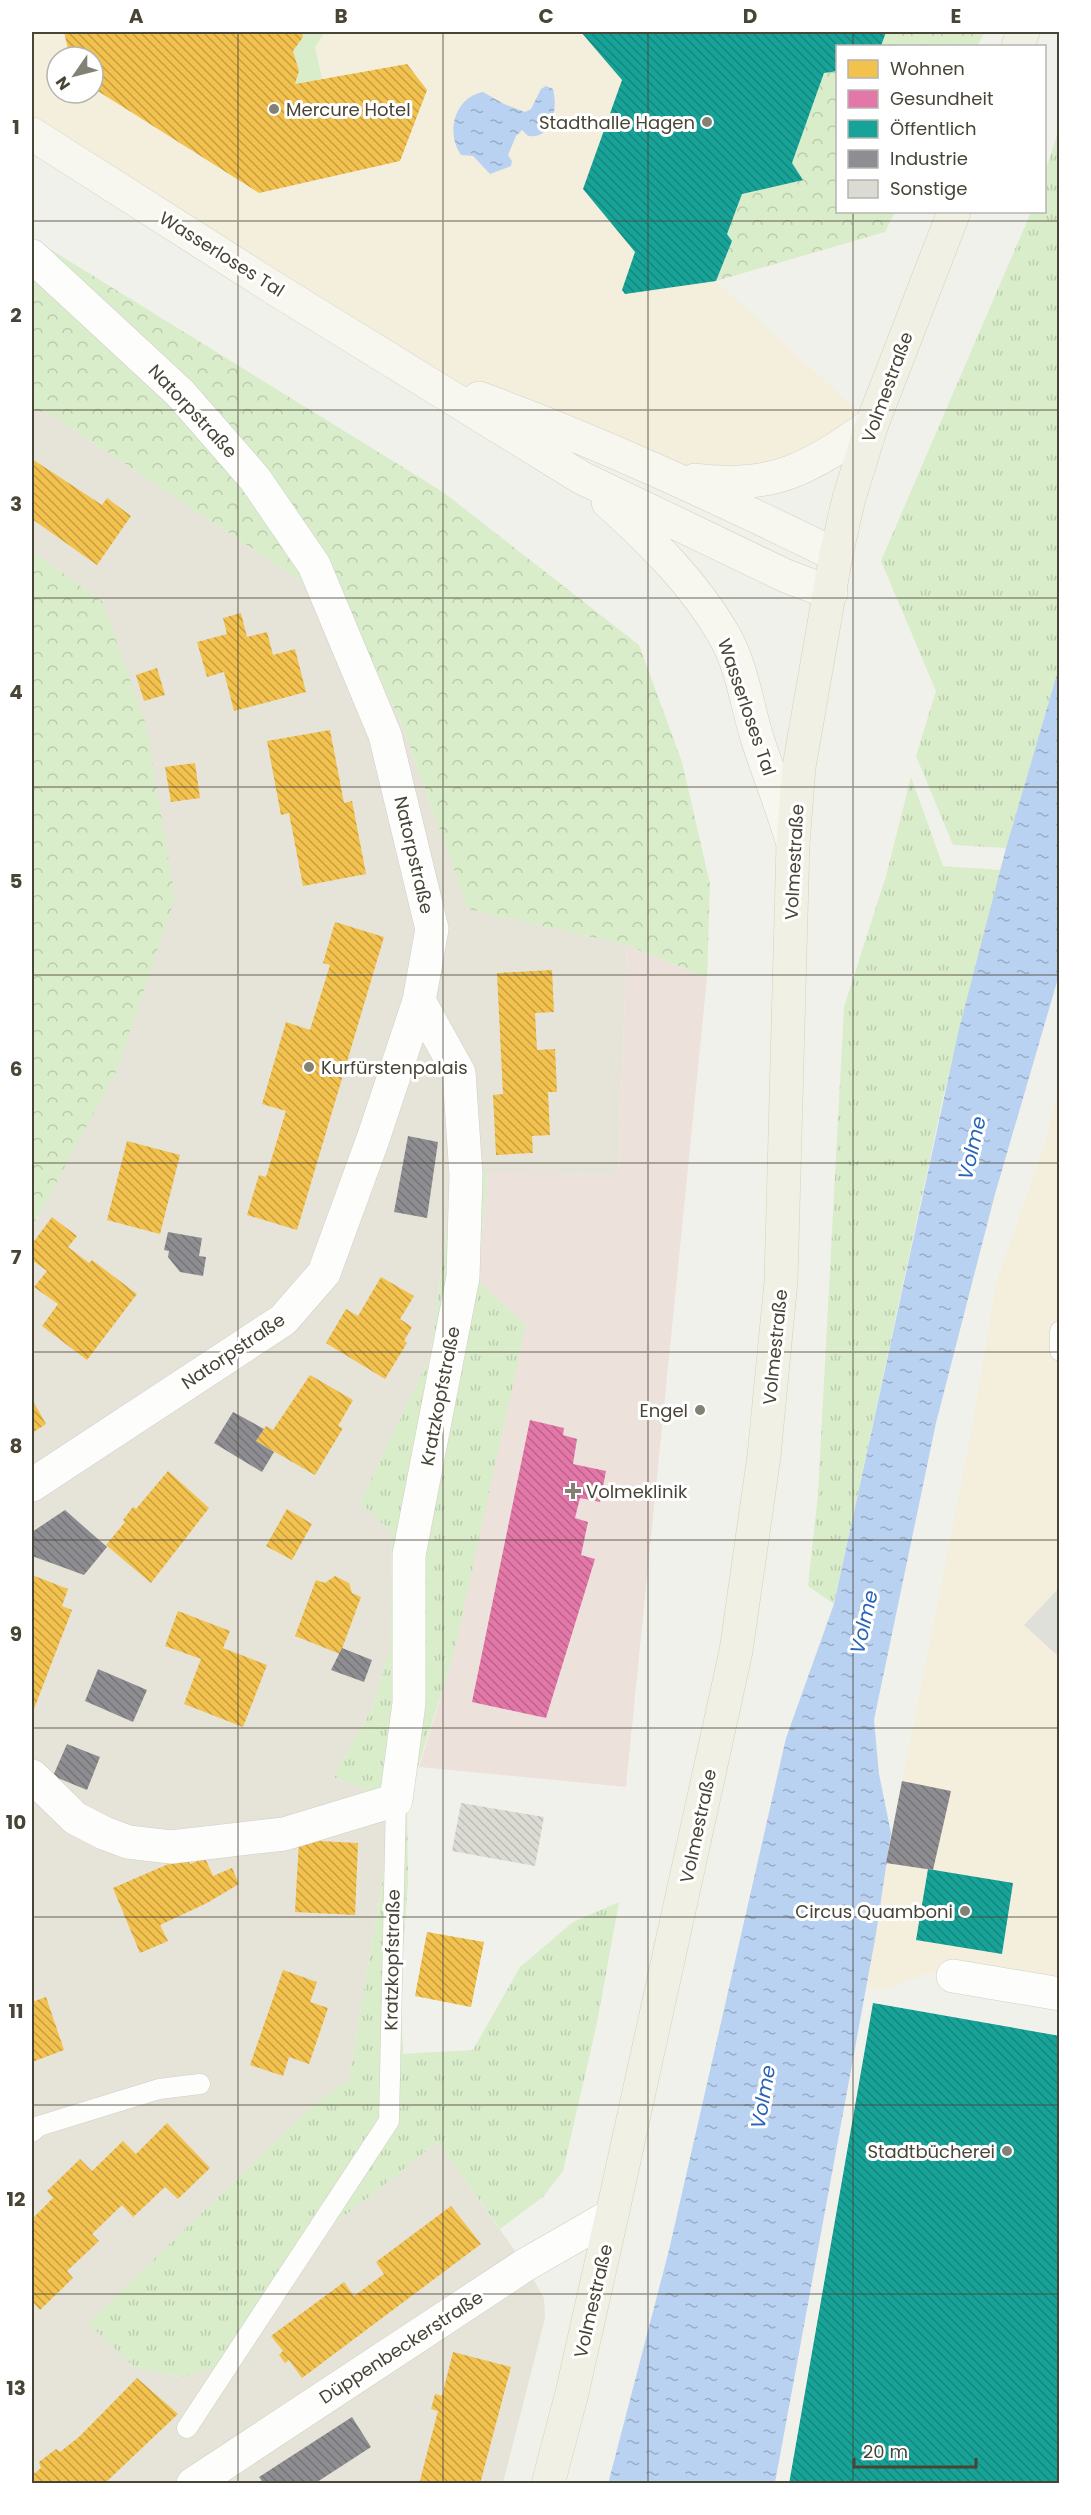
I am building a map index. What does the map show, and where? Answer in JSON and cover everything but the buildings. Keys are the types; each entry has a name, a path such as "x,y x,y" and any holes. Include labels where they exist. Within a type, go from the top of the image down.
{"main road":[{"name":"Wasserloses Tal","path":"32,134 582,478 778,572 831,593"},
{"name":"Volmestraße","path":"548,2484 572,2393 736,1651 764,1456 781,1281 793,844 799,767 836,555 849,498 872,424 954,213"},
{"name":"Wasserloses Tal","path":"413,373 574,433 777,524 836,555"},
{"name":"Wasserloses Tal","path":"673,477 729,484 782,478 825,458 872,424"},
{"name":"Wasserloses Tal","path":"582,478 642,532 696,590 726,637 736,661 759,743 793,844"}],"street":[{"name":"Natorpstraße","path":"32,256 180,393 255,478 314,565 386,735 432,929 419,1001 373,1139 324,1273 284,1320 32,1485"},
{"name":"Kratzkopfstraße","path":"396,1800 409,1703 410,1556 463,1265 466,1175 459,1073 419,1001"},
{"path":"32,1776 75,1818 104,1833 128,1842 171,1847 284,1834 396,1800"},
{"path":"953,1976 1059,1994"},
{"name":"Düppenbeckerstraße","path":"193,2484 525,2265 612,2215"}],"lane":[{"path":"1059,1331 1059,1351"},
{"name":"Kratzkopfstraße","path":"187,2428 389,2121 396,1800"},
{"path":"32,2132 39,2126 159,2089 200,2084"}],"shaded area":[{"path":"32,32 886,32 881,45 836,45 836,51 792,163 732,241 716,281 872,424 729,484 413,373 32,134"},
{"path":"32,409 52,415 313,589 363,642 403,727 468,909 627,945 618,1175 454,1173 430,1357 360,1502 392,1533 390,1650 371,1711 333,1777 396,1800 349,2080 310,2108 89,2323 134,2367 180,2377 285,2263 438,2142 525,2265 544,2298 545,2318 503,2483 32,2483 32,1227 38,1218 102,601 32,551"},
{"name":"Volmeklinik","path":"627,945 707,978 626,1787 419,1767 453,1657 477,1279 488,1173 618,1175"},
{"path":"1059,1085 1059,1994 928,1973 885,1990 866,1988 886,1863 973,1423 996,1283 1045,1143"},
{"path":"1059,1588 1059,1657 1024,1625"}],"green space":[{"path":"302,32 325,32 315,47 322,79 295,84 299,71 293,51 303,37"},
{"path":"886,32 985,32 978,45 881,45"},
{"path":"836,71 836,213 894,213 885,232 716,281 732,241 727,234 742,194 792,163 824,73"},
{"path":"1059,129 1059,667 1006,848 953,845 916,756 936,691 881,561 1031,213 1046,213 1046,169"},
{"path":"32,238 443,492 639,645 682,762 710,884 707,978 627,945 468,909 403,727 363,642 313,589 52,415 32,409"},
{"path":"32,551 102,601 146,725 175,898 116,1072 32,1227"},
{"path":"911,777 943,866 1001,870 943,1098 834,1604 808,1586 818,1494 844,1007 886,876"},
{"path":"454,1173 488,1173 477,1279 526,1325 453,1657 407,1801 408,1883 400,1990 403,2054 473,2050 520,1967 573,1922 619,1902 597,2023 563,2171 543,2197 500,2229 438,2142 285,2263 236,2362 180,2377 134,2367 88,2323 310,2108 349,2080 396,1800 333,1777 371,1711 390,1650 392,1533 360,1502 430,1357"}],"water":[{"path":"546,86 553,89 555,104 552,121 543,133 536,136 528,136 522,130 516,136 508,155 512,161 511,166 490,174 473,156 461,155 454,136 455,117 460,108 473,95 483,92 504,104 525,112 531,109 541,89"},
{"name":"Volme","path":"1059,667 1059,975 995,1194 936,1423 874,1720 879,1774 891,1833 876,1934 775,2483 608,2484 669,2250 786,1738 834,1604 959,1029 1006,848"}],"place":[{"name":"Mercure Hotel","path":"274,109"},
{"name":"Stadthalle Hagen","path":"707,122"},
{"name":"Kurfürstenpalais","path":"309,1067"},
{"name":"Engel","path":"700,1410"},
{"name":"Volmeklinik","path":"573,1491"},
{"name":"Circus Quamboni","path":"965,1911"},
{"name":"Stadtbücherei","path":"1007,2151"}]}
